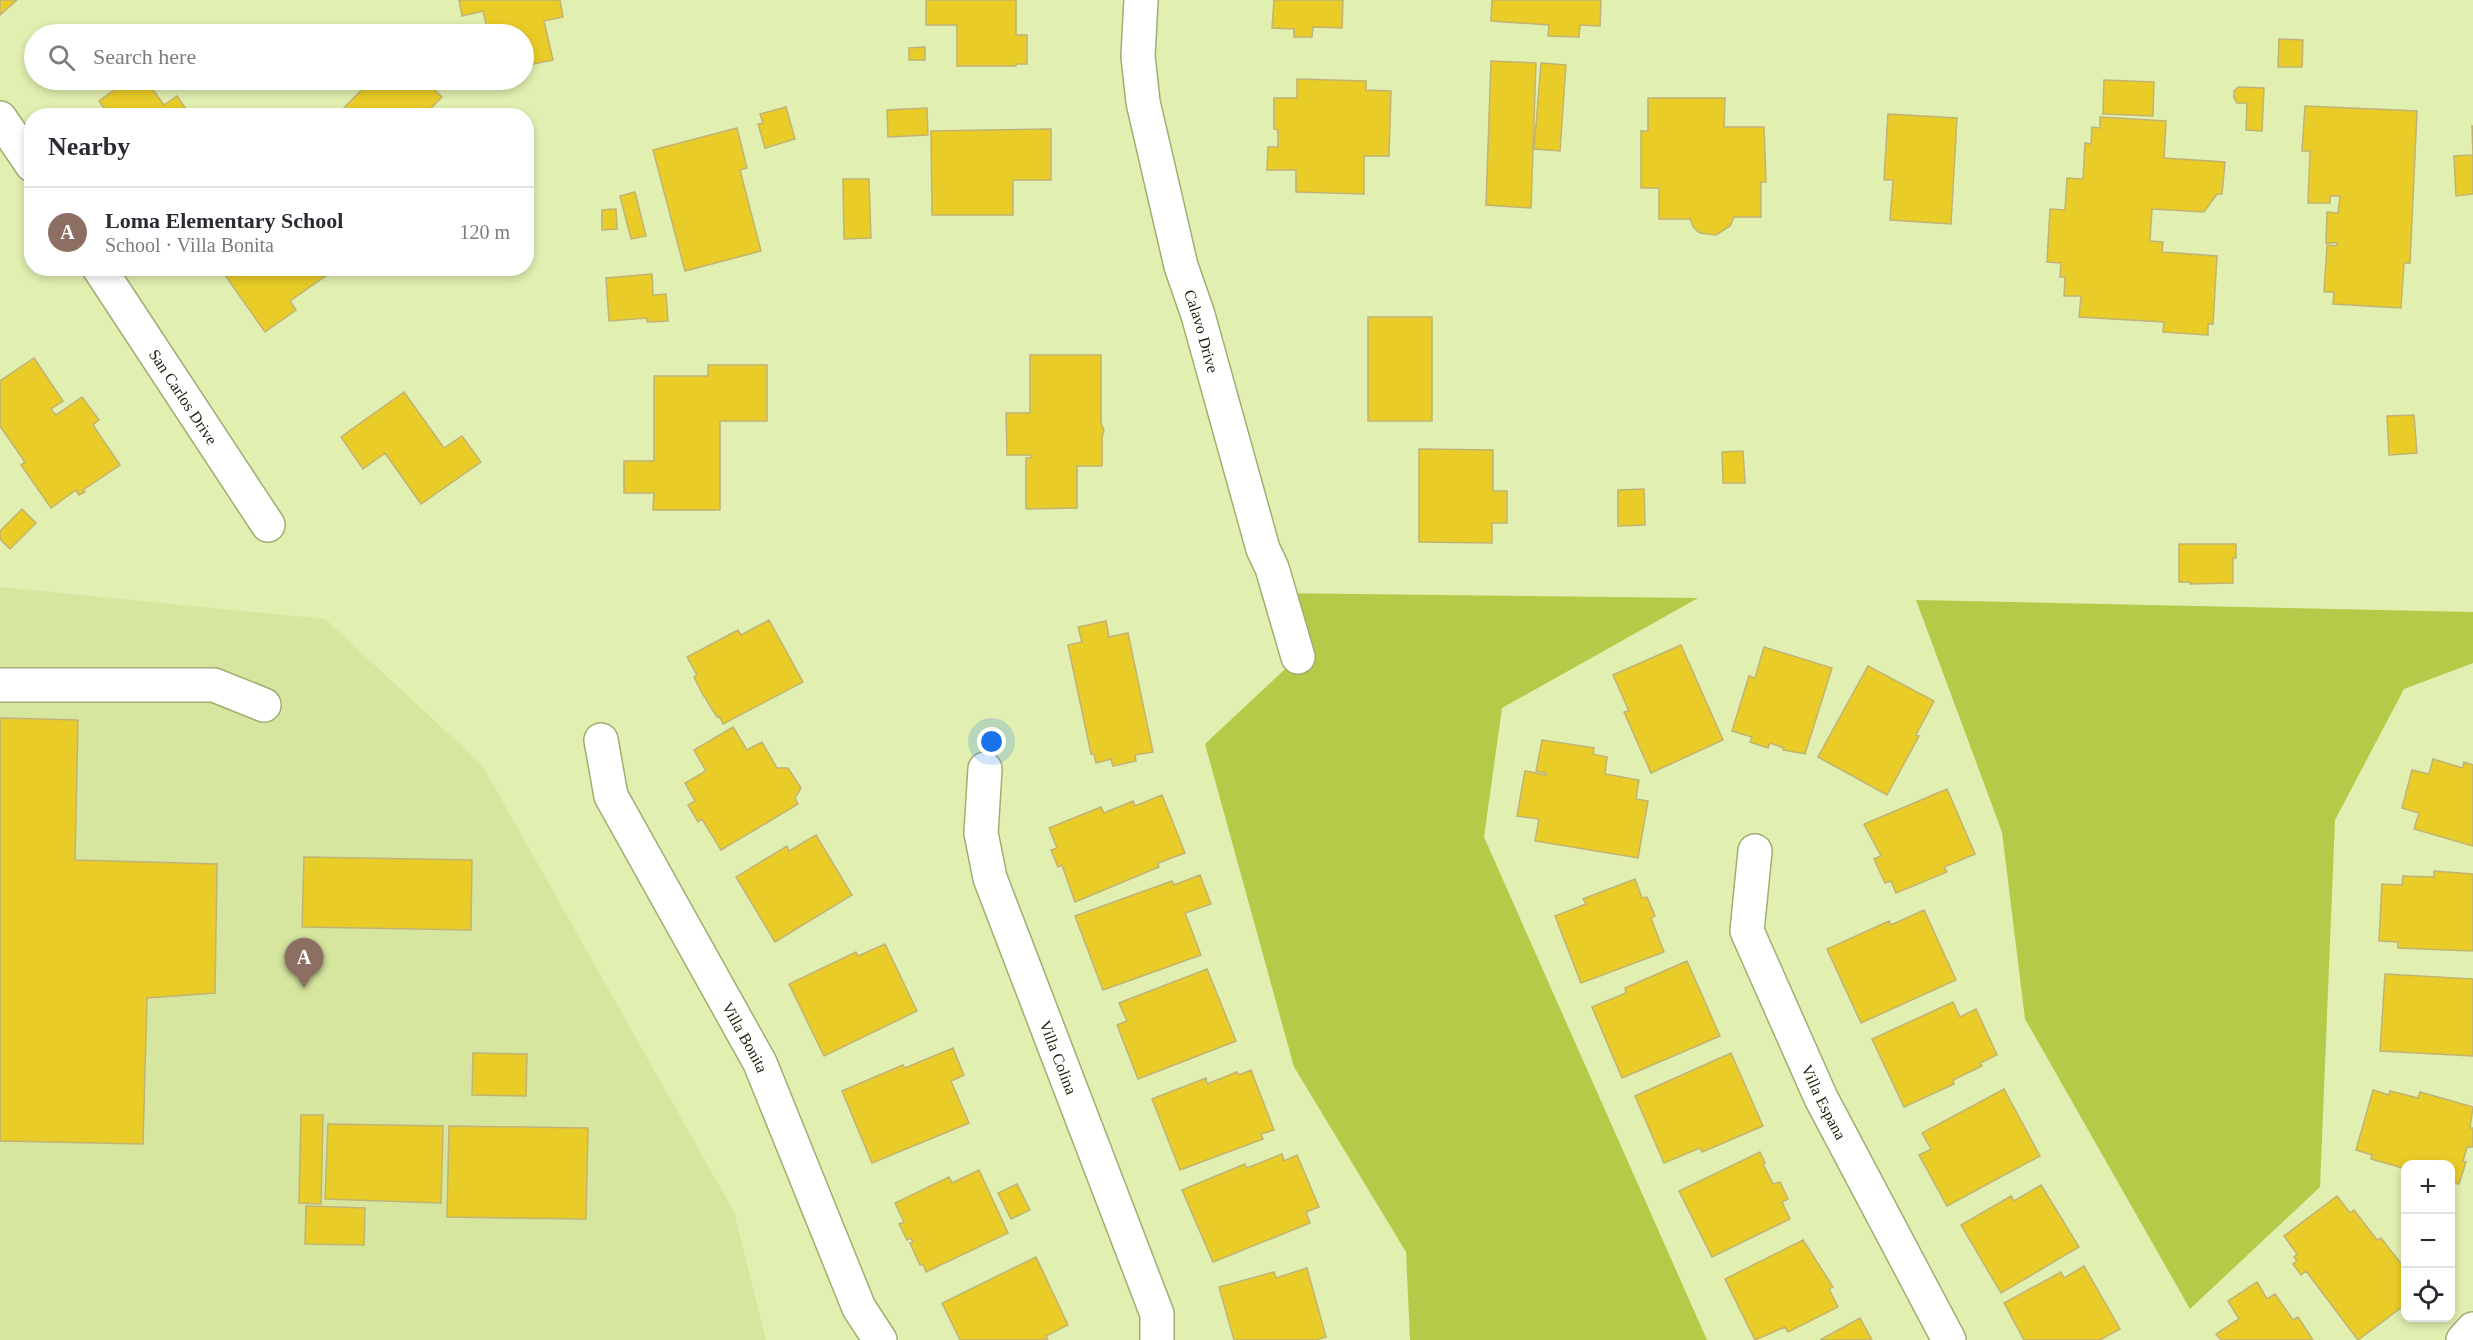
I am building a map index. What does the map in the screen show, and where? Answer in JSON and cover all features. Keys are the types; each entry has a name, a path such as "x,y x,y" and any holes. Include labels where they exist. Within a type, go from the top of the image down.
{"street":[{"name":"Calavo Drive","path":"1141,0 1138,56 1143,102 1181,266 1198,315 1257,526 1298,657"},
{"path":"0,118 24,153"},
{"name":"San Carlos Drive","path":"104,276 268,525"},
{"path":"0,684 214,685 264,705"},
{"name":"Villa Bonita","path":"601,740 611,796 760,1063 859,1308 880,1340"},
{"name":"Villa Colina","path":"985,769 981,833 990,878 1157,1314 1157,1340"},
{"name":"Villa Espana","path":"1755,851 1747,931 1821,1098 1950,1340"},
{"path":"2463,1340 2473,1329"}],"shaded area":[{"path":"0,587 325,619 482,765 734,1212 766,1340 0,1340"}],"green space":[{"path":"1266,593 1698,598 1502,708 1484,837 1707,1340 1410,1340 1406,1252 1294,1067 1205,744 1298,657"},
{"path":"1916,600 2473,612 2473,663 2404,689 2335,820 2320,1187 2190,1309 2025,1019 2002,832"}],"building":[{"path":"0,0 17,0 0,15"},
{"path":"459,0 560,0 563,17 544,21 553,60 534,64 534,24 486,24 483,11 462,16"},
{"path":"926,0 1016,0 1016,35 1027,35 1027,64 957,66 957,25 926,25"},
{"path":"1274,0 1343,0 1342,28 1313,27 1312,37 1294,37 1294,29 1272,28"},
{"path":"1492,0 1601,0 1600,26 1580,25 1579,37 1548,36 1549,25 1491,21"},
{"path":"2279,39 2303,40 2302,67 2278,67"},
{"path":"925,47 925,60 909,60 909,48"},
{"path":"1491,61 1536,63 1531,208 1486,205"},
{"path":"1541,63 1566,65 1560,151 1534,149"},
{"path":"1297,79 1366,81 1366,90 1391,91 1389,156 1364,156 1364,194 1296,192 1296,170 1267,170 1268,147 1278,147 1278,130 1274,129 1274,98 1297,98"},
{"path":"2104,80 2154,82 2153,116 2103,114"},
{"path":"2238,87 2264,88 2262,131 2246,130 2247,103 2237,103 2234,98 2234,91"},
{"path":"114,90 153,90 164,105 177,96 185,108 104,108 99,101"},
{"path":"361,90 435,90 442,97 431,108 344,108"},
{"path":"1648,98 1725,98 1724,127 1764,127 1766,182 1761,182 1761,217 1734,217 1730,226 1716,235 1700,233 1694,228 1690,219 1659,219 1659,188 1641,188 1641,131 1648,131"},
{"path":"2305,106 2417,111 2410,263 2404,263 2401,308 2333,304 2334,292 2324,292 2327,245 2337,246 2337,243 2326,243 2327,212 2338,213 2340,196 2330,196 2330,203 2308,203 2310,151 2302,151"},
{"path":"786,107 795,139 765,148 758,124 763,123 760,114"},
{"path":"927,108 928,135 888,137 887,110"},
{"path":"1888,114 1957,118 1951,224 1890,220 1893,180 1884,180"},
{"path":"2100,117 2166,121 2164,158 2225,162 2222,194 2217,194 2204,212 2152,209 2150,241 2163,242 2162,252 2217,256 2213,324 2208,324 2208,335 2163,332 2164,322 2079,317 2081,296 2064,296 2065,277 2060,277 2061,263 2047,262 2050,209 2065,210 2067,178 2083,179 2085,143 2091,144 2092,127 2100,128"},
{"path":"737,128 747,168 740,170 761,251 685,271 653,150"},
{"path":"1051,129 1051,180 1013,180 1013,215 932,215 931,131"},
{"path":"2473,155 2473,194 2456,196 2454,156"},
{"path":"843,179 869,179 871,238 844,239"},
{"path":"635,192 646,236 631,239 620,196"},
{"path":"616,209 617,229 602,230 602,210"},
{"path":"652,274 653,295 666,294 668,321 647,322 647,318 609,321 606,278"},
{"path":"226,276 326,276 290,301 296,310 265,332"},
{"path":"1368,317 1432,317 1432,421 1368,421"},
{"path":"1030,355 1101,355 1101,423 1104,430 1102,466 1077,466 1077,508 1026,509 1026,458 1031,458 1031,455 1007,455 1006,413 1030,413"},
{"path":"34,358 63,401 51,409 56,415 82,397 99,420 93,425 120,465 83,490 85,492 79,495 76,490 51,508 21,465 25,462 0,426 0,381"},
{"path":"708,365 767,365 767,421 720,421 720,510 653,510 654,493 624,493 624,461 654,461 654,376 708,376"},
{"path":"404,392 444,448 462,436 481,462 421,504 385,453 363,469 341,437"},
{"path":"2414,415 2417,453 2389,455 2387,416"},
{"path":"1419,449 1493,450 1493,491 1507,491 1507,523 1492,523 1492,543 1419,542"},
{"path":"1743,451 1745,483 1723,483 1722,452"},
{"path":"1644,489 1645,525 1618,526 1618,490"},
{"path":"22,509 36,523 10,549 0,539 0,531"},
{"path":"2179,544 2236,544 2236,558 2233,558 2233,583 2179,582"},
{"path":"769,620 803,682 723,724 702,693 694,677 697,675 687,657 738,630 741,635"},
{"path":"1106,621 1109,637 1128,633 1153,752 1135,755 1136,761 1113,766 1111,759 1096,763 1094,754 1091,754 1068,645 1082,642 1078,627"},
{"path":"1681,645 1723,740 1651,773 1624,712 1629,711 1613,675"},
{"path":"1764,647 1832,668 1805,754 1783,750 1784,748 1770,743 1768,748 1750,742 1752,737 1732,731 1749,676 1755,678"},
{"path":"1868,666 1934,701 1916,735 1919,736 1887,795 1818,757"},
{"path":"0,718 78,720 75,860 217,864 215,993 147,998 143,1144 0,1141"},
{"path":"733,727 747,750 762,742 777,768 788,768 801,788 795,798 798,804 721,850 702,819 698,822 688,805 695,801 685,783 706,771 694,750"},
{"path":"1542,740 1594,748 1593,754 1607,757 1605,774 1639,780 1636,799 1648,801 1638,858 1535,841 1539,819 1517,816 1525,771 1546,775 1546,773 1536,771"},
{"path":"2433,759 2463,768 2464,762 2473,765 2473,846 2414,829 2419,813 2402,808 2412,770 2429,774"},
{"path":"1947,789 1975,854 1944,867 1947,872 1896,893 1891,881 1885,883 1874,859 1881,856 1864,824"},
{"path":"1162,795 1185,853 1158,863 1159,867 1075,902 1062,865 1058,867 1051,850 1057,848 1049,828 1101,807 1104,813 1133,801 1135,806"},
{"path":"816,835 852,895 775,942 736,877 787,846 789,851"},
{"path":"304,857 472,860 471,930 302,927"},
{"path":"2434,871 2473,874 2473,951 2398,948 2398,942 2379,941 2382,884 2402,885 2403,876 2434,877"},
{"path":"1200,875 1211,904 1185,913 1201,955 1103,990 1075,916 1172,881 1174,885"},
{"path":"1635,879 1642,898 1647,897 1655,916 1651,918 1664,952 1581,983 1555,916 1586,904 1583,899"},
{"path":"1924,910 1956,980 1861,1023 1827,949 1889,921 1891,925"},
{"path":"885,944 917,1011 824,1056 789,984 856,952 858,956"},
{"path":"1687,961 1720,1036 1622,1078 1592,1007 1626,993 1625,988"},
{"path":"1207,969 1236,1041 1138,1079 1117,1025 1127,1021 1119,1003"},
{"path":"2385,974 2473,979 2473,1056 2380,1051"},
{"path":"1953,1002 1960,1017 1976,1009 1997,1055 1980,1063 1982,1066 1953,1080 1954,1084 1904,1107 1872,1039"},
{"path":"953,1048 964,1075 951,1081 969,1123 872,1163 842,1091 903,1065 905,1068"},
{"path":"473,1053 527,1054 526,1096 472,1095"},
{"path":"1731,1053 1763,1126 1702,1152 1700,1148 1664,1163 1635,1096"},
{"path":"1251,1070 1274,1130 1261,1134 1263,1139 1180,1170 1152,1099 1206,1078 1207,1084 1237,1072 1239,1075"},
{"path":"2004,1089 2040,1156 1947,1206 1919,1155 1931,1149 1922,1133"},
{"path":"2373,1090 2389,1095 2390,1091 2418,1098 2420,1092 2473,1107 2470,1128 2473,1128 2473,1147 2467,1147 2463,1161 2466,1162 2459,1184 2455,1183 2455,1160 2401,1160 2401,1168 2371,1159 2372,1155 2356,1150"},
{"path":"301,1115 323,1115 321,1204 299,1203"},
{"path":"328,1124 443,1126 441,1203 325,1199"},
{"path":"449,1126 588,1128 586,1219 447,1217"},
{"path":"1760,1152 1773,1184 1780,1182 1788,1199 1782,1202 1790,1219 1712,1257 1679,1191"},
{"path":"1282,1154 1284,1161 1297,1155 1319,1207 1306,1212 1310,1223 1213,1262 1182,1190 1245,1164 1247,1168"},
{"path":"979,1170 1008,1233 926,1272 923,1264 920,1265 910,1243 913,1242 911,1238 907,1240 899,1224 904,1222 895,1203 949,1177 952,1183"},
{"path":"1017,1184 1030,1210 1011,1219 998,1193"},
{"path":"2041,1185 2079,1247 2001,1293 1961,1225 2011,1196 2014,1201"},
{"path":"2337,1196 2350,1213 2354,1210 2377,1240 2381,1238 2401,1264 2401,1308 2358,1340 2306,1271 2301,1275 2293,1264 2297,1261 2294,1257 2297,1254 2284,1236"},
{"path":"306,1206 365,1208 364,1245 305,1244"},
{"path":"1803,1240 1833,1287 1829,1289 1838,1307 1788,1332 1785,1327 1755,1340 1725,1279"},
{"path":"1036,1257 1068,1325 1046,1336 1048,1340 960,1340 942,1303"},
{"path":"2084,1266 2120,1329 2100,1340 2024,1340 2004,1303 2061,1272 2064,1278"},
{"path":"1307,1268 1326,1337 1316,1340 1234,1340 1219,1287 1274,1272 1276,1278"},
{"path":"2257,1282 2267,1299 2275,1294 2293,1320 2298,1317 2313,1340 2221,1340 2216,1334 2239,1319 2228,1301"},
{"path":"1860,1318 1872,1340 1820,1340"}],"place":[{"name":"Loma Elementary School","path":"304,988"}]}
